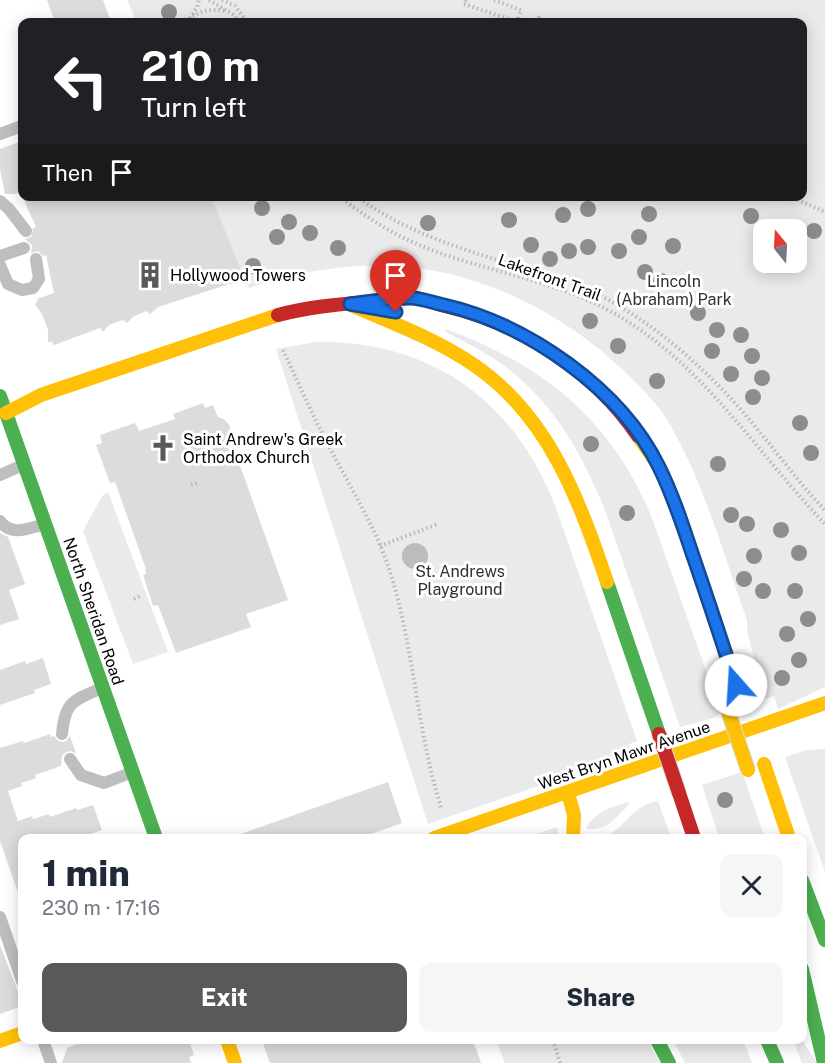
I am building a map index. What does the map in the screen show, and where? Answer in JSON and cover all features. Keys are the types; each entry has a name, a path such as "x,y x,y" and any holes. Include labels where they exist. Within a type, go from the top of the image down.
{"main road":[{"path":"6,413 41,395 248,324 325,305 414,298 463,310 501,324 532,340 579,372 606,395 625,416 659,466 680,517 788,834"},
{"path":"350,304 408,314"},
{"path":"350,304 456,355 487,375 516,400 539,428 563,467 584,515 693,834"},
{"name":"North Sheridan Road","path":"0,396 155,834"},
{"name":"West Bryn Mawr Avenue","path":"446,834 825,703"},
{"path":"726,705 749,775"},
{"path":"568,793 574,815 573,834"},
{"path":"807,893 825,940"},
{"path":"807,990 824,1063"},
{"path":"0,1041 18,1034"},
{"path":"228,1044 235,1063"},
{"path":"659,1044 669,1063"},
{"path":"769,1044 777,1063"}],"lane":[{"path":"0,134 18,127"},
{"path":"0,201 9,208 26,231"},
{"path":"0,256 24,248"},
{"path":"0,265 8,284 22,290 33,288 39,279 36,259"},
{"path":"0,475 24,465"},
{"path":"0,521 10,530 45,524"},
{"path":"62,734 63,716 74,700 104,688"},
{"path":"70,759 81,775 104,783 133,772"},
{"path":"0,917 18,969"},
{"path":"44,1044 51,1063"}],"path":[{"path":"190,18 199,0"},
{"path":"209,0 236,18"},
{"path":"222,0 235,6 244,18"},
{"path":"494,0 521,10 518,18"},
{"path":"464,1 507,18"},
{"path":"191,18 204,10 227,11"},
{"name":"Lakefront Trail","path":"346,201 375,222 418,245 579,296 603,308 650,338 687,368 727,408 782,477 825,524"},
{"name":"Lakefront Trail","path":"364,201 395,222 433,239 586,288 622,308 679,348 712,379 744,413 780,459 825,510"},
{"path":"800,201 825,212"},
{"path":"283,350 319,428 380,546 401,609 425,753 443,815"},
{"path":"191,485 198,483"},
{"path":"380,546 438,524"},
{"path":"134,599 140,596"},
{"path":"555,1044 560,1063"}],"green space":[{"name":"Lincoln (Abraham) Park","path":"127,0 825,0 825,687 778,709 774,696 764,699 747,630 747,620 702,491 679,441 659,408 642,389 583,337 555,318 494,288 462,277 429,270 378,265 340,267 285,277 249,288 213,201 807,201 807,18 135,18"},
{"path":"446,329 481,343 544,379 571,400 617,452 636,483 652,518 721,713 714,718 680,727 606,513 585,467 560,423 527,385 508,369 446,332"},
{"name":"St. Andrews Playground","path":"316,342 358,344 397,352 432,365 464,384 493,408 518,437 539,470 556,508 637,741 629,744 632,754 428,824 276,349"},
{"path":"108,492 168,652 133,664 83,531 102,496"},
{"path":"825,749 825,872 785,757 806,750"},
{"path":"742,772 764,834 718,834 702,785"},
{"path":"658,801 670,834 610,834 639,809"},
{"path":"628,802 629,804 606,825 586,829 598,814"},
{"path":"557,827 559,834 537,834"},
{"path":"498,1044 650,1044 660,1063 505,1063"},
{"path":"675,1044 745,1044 752,1063 685,1063"},
{"path":"795,1044 805,1044 817,1063 802,1063"}],"shaded area":[{"path":"415,543 424,547 428,556 424,565 415,569 406,565 402,556 406,547"}],"building":[{"path":"47,0 103,0 110,18 54,18"},
{"path":"18,142 18,193 15,194 5,194 0,169 0,149"},
{"name":"Hollywood Towers","path":"24,201 213,201 245,279 158,307 150,314 147,311 134,316 127,323 123,320 109,325 103,332 100,328 54,345 48,342 48,330 35,304 37,299 54,293 46,255 43,256 38,251 31,253 32,245 25,239 31,237 33,228 36,227"},
{"path":"203,403 205,408 213,405 218,417 224,419 230,426 230,435 226,441 233,461 240,466 288,600 246,614 251,627 176,653 158,605 153,606 143,575 146,574 146,569 115,482 110,483 96,445 102,443 100,435 135,423 139,431 175,419 173,414"},
{"path":"0,533 8,537 25,584 9,590 19,619 0,625"},
{"path":"43,658 51,684 34,690 35,693 0,705 0,670 25,661 26,664"},
{"path":"50,734 51,737 54,736 62,742 70,736 76,753 66,752 62,756 61,766 35,775 36,778 8,791 18,821 32,816 33,819 49,814 50,817 93,805 102,830 91,834 18,834 18,892 0,841 0,748 23,741 24,743"},
{"path":"388,782 402,823 371,834 241,834"},
{"path":"0,945 18,992 18,1007 0,1014"},
{"path":"76,1044 190,1044 194,1055 189,1057 191,1063 62,1063 67,1048"},
{"path":"263,1044 474,1044 481,1063 270,1063"}],"traffic: fast":[{"path":"0,396 155,834"},
{"path":"607,582 659,734"},
{"path":"807,893 825,940"},
{"path":"807,990 824,1063"},
{"path":"659,1044 669,1063"},
{"path":"769,1044 777,1063"}],"traffic: slow":[{"path":"351,305 445,347 474,365 500,386 522,409 542,434 558,462 585,521 607,582"},
{"path":"6,413 41,395 278,315"},
{"path":"638,436 659,466 680,517 744,706"},
{"path":"446,834 825,703"},
{"path":"728,711 748,770"},
{"path":"764,764 788,834"},
{"path":"568,793 574,815 573,834"},
{"path":"0,1041 18,1034"},
{"path":"228,1044 235,1063"}],"traffic: jam":[{"path":"278,315 303,309 410,298 426,300 473,314 501,325 554,353 600,391 638,436"},
{"path":"659,734 679,793"},
{"path":"679,793 693,834"}],"place":[{"name":"Hollywood Towers","path":"150,275"},
{"name":"Saint Andrew's Greek Orthodox Church","path":"163,448"}],"route":[{"path":"396,312 350,304 414,298 463,310 501,324 532,340 579,372 606,395 625,416 659,466 680,517 736,685"}]}
